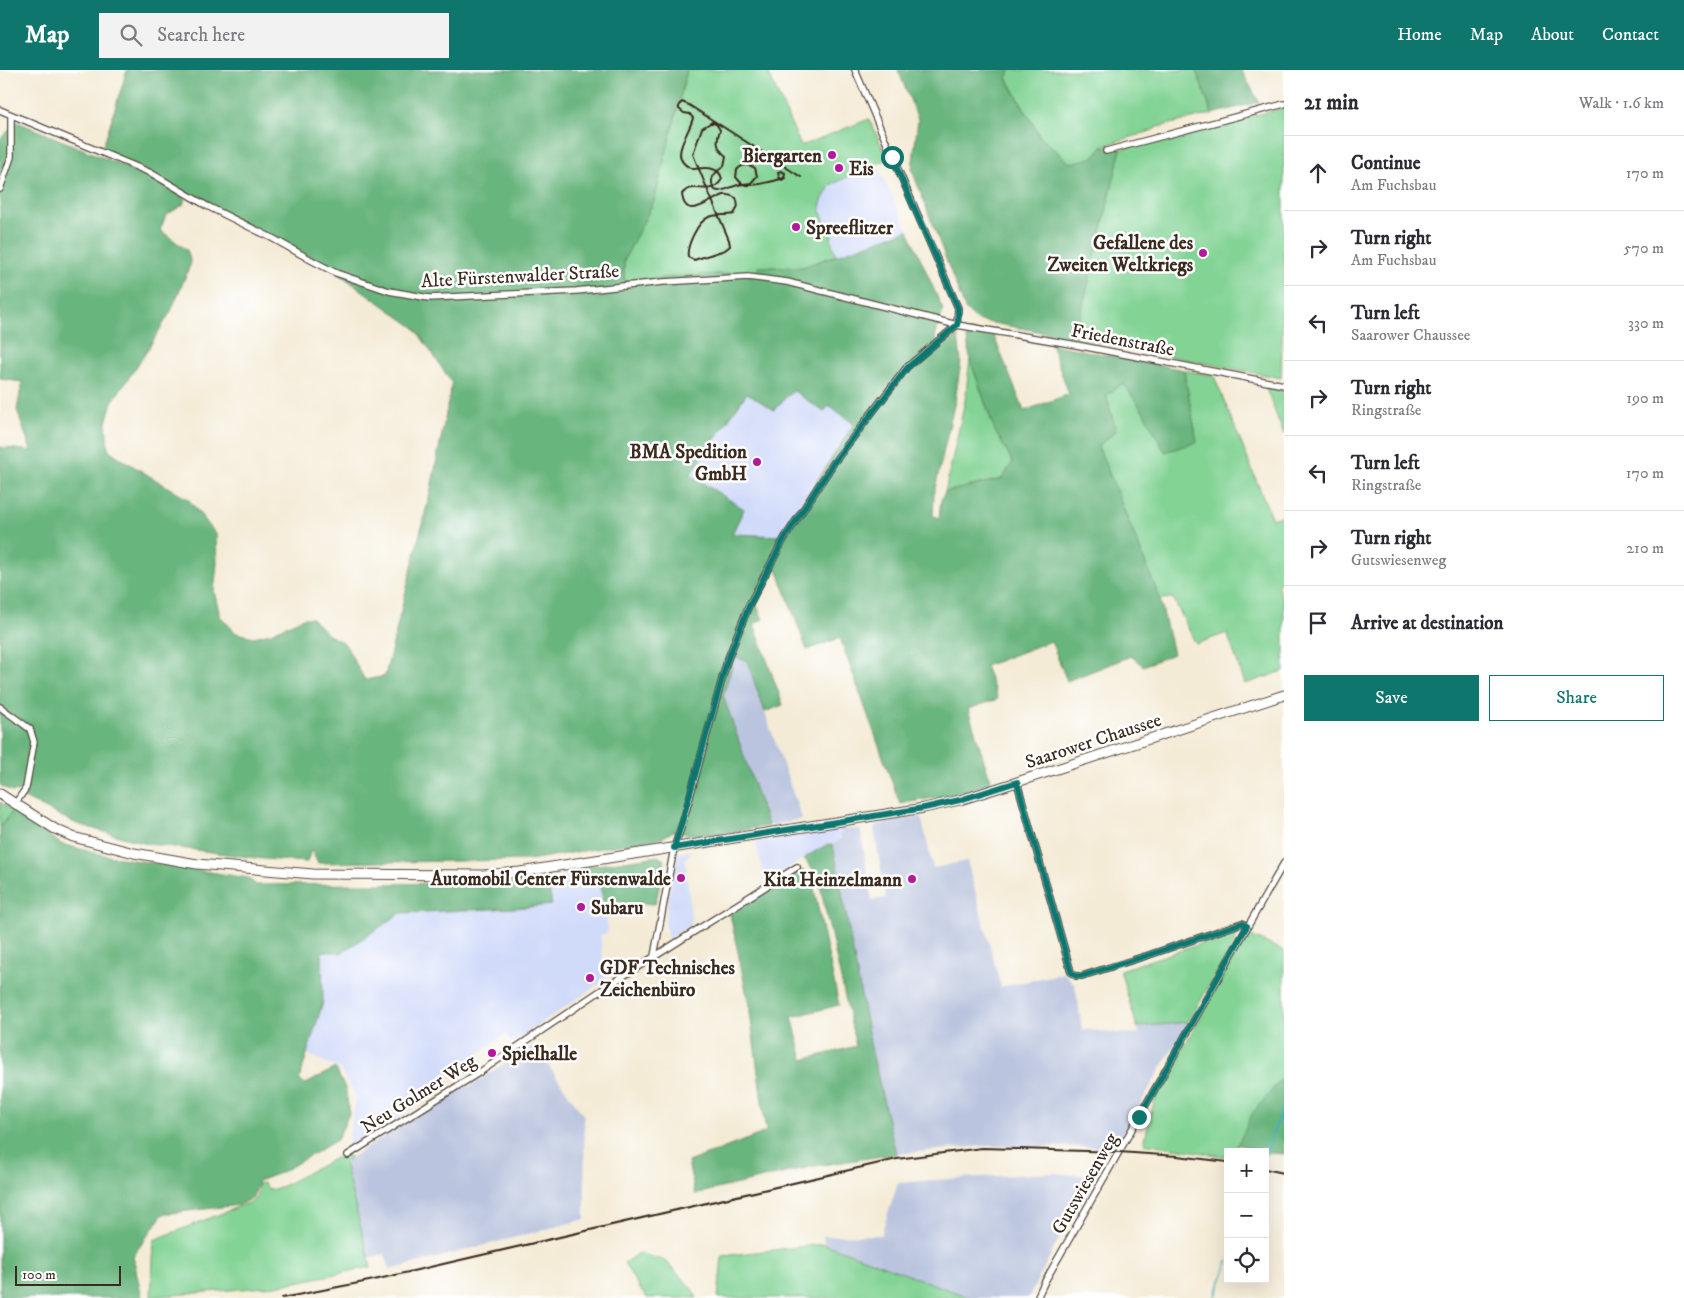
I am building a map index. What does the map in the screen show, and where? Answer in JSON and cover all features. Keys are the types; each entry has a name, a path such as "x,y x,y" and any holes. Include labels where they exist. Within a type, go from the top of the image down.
{"main road":[{"name":"Saarower Chaussee","path":"2,796 55,829 90,843 197,864 313,874 474,875 511,872 674,848 924,808 960,800 1284,695"}],"street":[{"path":"654,956 674,848 727,661 749,606 784,539 835,461 907,368 957,325 958,308 855,70"},
{"path":"1106,150 1284,104"},
{"name":"Alte Fürstenwalder Straße","path":"0,110 151,174 207,206 272,238 336,273 389,291 429,298 576,291 663,282 748,277 787,282 957,325"},
{"path":"0,188 11,157 10,115"},
{"name":"Friedenstraße","path":"957,325 1284,385"},
{"path":"0,707 30,729 34,742 26,788 15,804"},
{"path":"1017,782 1071,972 1076,976 1082,976 1149,955 1242,923 1247,926"},
{"name":"Gutswiesenweg","path":"1036,1298 1284,863"},
{"name":"Neu Golmer Weg","path":"348,1155 480,1072 654,956 797,867"}],"shaded area":[{"path":"877,165 908,230 803,267 768,210"},
{"path":"794,391 823,412 829,405 854,424 781,536 731,534 690,475 747,393 788,395"},
{"path":"735,656 747,661 802,819 768,826 723,695"},
{"path":"921,816 933,868 967,861 1001,987 1064,973 1075,985 1082,1029 1139,1034 1137,1027 1188,1022 1115,1147 981,1146 896,1154 871,1048 833,845 841,839 841,829 860,829 872,900 886,898 874,829 876,825"},
{"path":"841,829 841,839 833,845 828,844 765,882 756,842"},
{"name":"Automobil Center Fürstenwalde","path":"692,851 685,860 692,924 668,939 665,920 678,853"},
{"path":"600,872 608,933 600,935 605,980 512,1043 506,1034 446,1075 449,1081 447,1086 347,1152 356,1097 340,1069 307,1054 323,1002 322,950 341,953 401,912 551,905 547,877"},
{"path":"534,1045 584,1116 585,1219 390,1270 385,1254 369,1258 344,1163 466,1084 468,1087"},
{"path":"1053,1173 1089,1176 1083,1193 1028,1298 971,1298 824,1244 823,1236 881,1235 898,1183"}],"green space":[{"path":"127,70 687,70 654,201 624,260 624,281 744,272 758,274 758,267 803,267 908,230 943,310 935,338 943,348 958,336 961,361 955,401 934,493 933,516 939,518 941,500 945,492 1002,479 1013,462 995,431 970,359 966,333 970,331 993,334 1024,411 1069,394 1051,344 1184,370 1197,442 1165,452 1143,411 1123,383 1106,395 1116,431 1098,446 1160,599 1173,654 1143,666 1131,656 1067,681 1051,641 985,666 998,699 968,709 991,783 955,794 900,804 840,638 807,650 776,566 756,604 763,619 754,624 783,705 765,712 747,661 735,657 723,695 768,826 708,834 673,831 662,838 529,860 318,863 311,850 307,862 263,859 143,843 77,824 22,797 24,791 12,792 0,785 0,447 31,451 17,410 22,382 0,379 0,139 17,122 148,176 185,198 183,205 166,215 160,230 187,250 191,263 171,311 143,357 112,402 106,423 108,449 189,500 216,534 217,564 214,591 220,616 236,633 254,637 271,633 303,618 312,618 327,634 345,644 365,680 385,676 431,489 452,383 415,328 332,269 102,150","holes":["794,391 824,412 829,405 854,424 781,536 732,534 744,509 690,475 747,393 774,410"]},
{"path":"687,70 767,70 801,146 869,119 888,159 830,185 821,203 821,210 824,221 830,231 833,230 831,240 836,255 803,267 759,267 758,274 744,272 624,281 624,260 654,201"},
{"path":"898,70 1010,70 1007,79 1041,138 1070,163 1092,158 1102,146 1121,149 1075,338 976,320 965,309 912,170 918,119"},
{"path":"1010,70 1196,70 1212,114 1158,127 1151,131 1102,146 1092,158 1070,163 1041,138 1007,78"},
{"path":"1196,70 1241,70 1259,102 1212,114"},
{"path":"1284,108 1284,274 1281,378 1075,338 1121,149"},
{"path":"970,359 995,431 1013,462 1002,479 945,492 965,401"},
{"path":"1184,370 1214,376 1272,519 1284,515 1284,582 1277,584 1284,604 1284,671 1245,684 1227,633 1196,644 1173,598 1160,599 1098,446 1116,431 1106,395 1123,383 1143,411 1197,442"},
{"path":"1265,386 1284,390 1284,435"},
{"path":"0,802 13,811 0,827"},
{"path":"13,811 61,844 108,856 248,878 256,885 480,883 547,877 552,905 401,913 341,953 322,951 323,1002 299,1080 306,1084 335,1068 346,1090 349,1114 337,1140 280,1173 258,1181 253,1197 239,1205 163,1214 133,1256 142,1298 0,1298 0,827"},
{"path":"828,844 833,845 871,1048 896,1154 815,1166 695,1194 688,1162 766,1132 749,1005 730,914 799,870 804,871 812,880 839,1005 792,1017 803,1060 856,1046 818,877 804,858"},
{"path":"658,856 664,860 664,869 655,904 603,901 599,872 573,875 571,869"},
{"path":"1231,934 1237,938 1188,1022 1137,1027 1120,970"},
{"path":"1247,934 1284,951 1284,1076 1236,1148 1224,1148 1224,1156 1144,1143 1155,1098"},
{"path":"1284,1076 1284,1154 1269,1153 1269,1148 1248,1148 1238,1144 1252,1114"},
{"path":"347,1152 350,1158 344,1163 371,1267 276,1286 151,1297 154,1240 253,1201 257,1196 258,1184 264,1183 267,1188 275,1190"},
{"path":"824,1244 971,1298 718,1298 722,1256"},
{"path":"639,1253 666,1261 692,1289 697,1298 647,1298 624,1263"}],"waterway":[{"path":"1268,1148 1284,1103"},
{"path":"1215,1298 1224,1272"}],"railway":[{"path":"785,178 782,180 779,177 778,172 781,171 785,173 784,178 780,179 775,180 770,182 759,184 744,185 743,184 740,182 736,177 737,170 746,165 755,168 757,176 751,183 747,184 745,184 743,184 741,184 737,185 721,191 715,190 713,187 712,182 713,177 716,173 718,171 724,166 726,156 720,150 718,144 720,130 717,125 712,122 702,128 693,154 697,165 702,176 706,186 711,197 715,208 720,218 729,240 730,246 725,250 694,260 688,257 691,241 701,223 712,216 718,215 721,215 728,215 734,214 738,205 736,198 730,195 718,197 712,201 699,207 688,207 684,203 682,194 687,190 692,188 707,189 713,188 717,185 722,179 718,171 714,169 710,168 702,168 697,169 693,169 685,165 681,159 681,146 693,118 690,114 684,113 679,109 679,105 682,102 689,105 801,177"},
{"path":"282,1298 374,1280 897,1159 982,1148 1119,1152 1224,1162"},
{"path":"1269,1170 1284,1173"}],"place":[{"name":"Biergarten","path":"832,155"},
{"name":"Eis","path":"839,168"},
{"name":"Spreeflitzer","path":"796,227"},
{"name":"Gefallene des Zweiten Weltkriegs","path":"1203,253"},
{"name":"BMA Spedition GmbH","path":"757,462"},
{"name":"Automobil Center Fürstenwalde","path":"681,878"},
{"name":"Kita Heinzelmann","path":"912,879"},
{"name":"Subaru","path":"581,907"},
{"name":"GDF Technisches Zeichenbüro","path":"590,978"},
{"name":"Spielhalle","path":"492,1053"}],"route":[{"path":"892,157 958,308 957,325 907,368 835,461 784,539 749,606 727,661 674,848 924,808 960,800 1017,782 1071,972 1076,976 1082,976 1149,955 1242,923 1247,926 1139,1117"}]}
